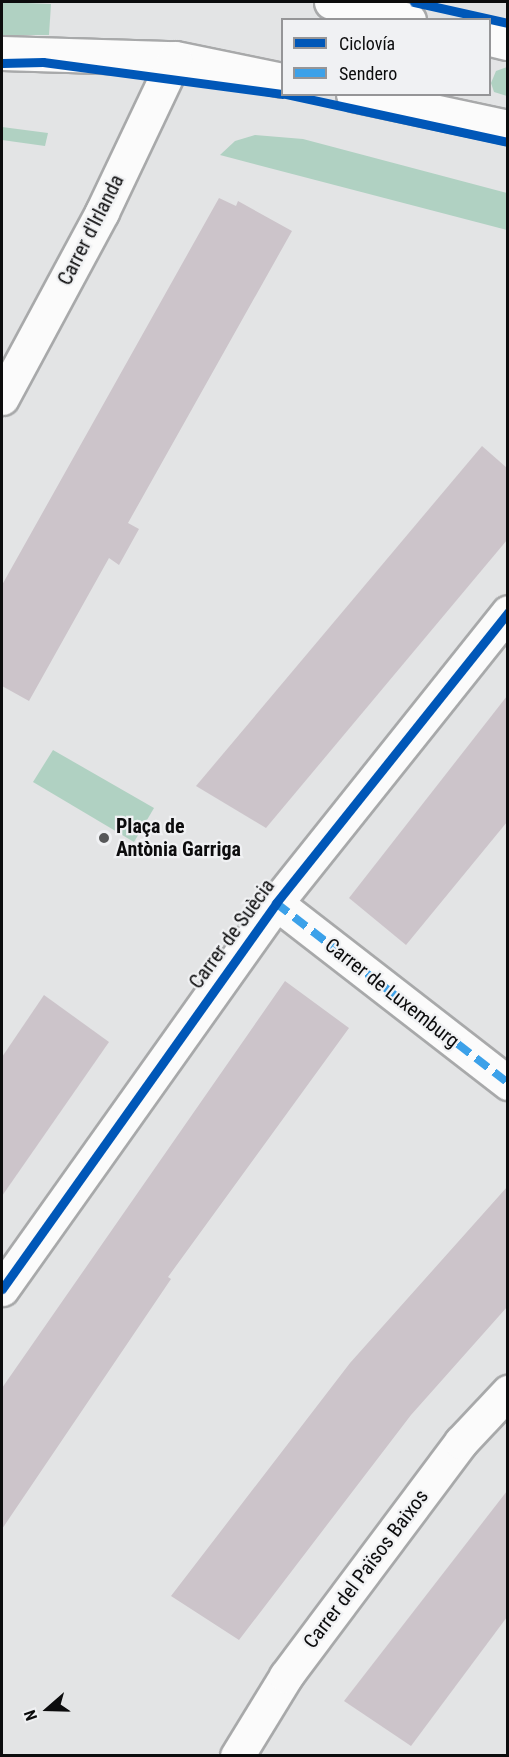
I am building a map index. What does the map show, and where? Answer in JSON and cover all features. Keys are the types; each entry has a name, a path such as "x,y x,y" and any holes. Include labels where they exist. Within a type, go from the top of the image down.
{"street":[{"path":"320,18 325,2"},
{"path":"332,2 400,18"},
{"path":"491,39 507,43"},
{"path":"2,52 175,57 281,88"},
{"name":"Carrer d'Irlanda","path":"2,398 102,212 175,57"},
{"path":"362,96 507,127"},
{"name":"Carrer de Suècia","path":"2,1289 276,903 507,612"},
{"name":"Carrer de Luxemburg","path":"276,903 507,1083"},
{"name":"Carrer del Països Baixos","path":"237,1755 286,1676 461,1442 507,1392"}],"green space":[{"path":"2,2 51,4 49,35 2,35"},
{"path":"508,67 507,96 494,92 491,83 496,71"},
{"path":"2,127 48,133 45,146 2,140"},
{"path":"255,135 303,139 507,193 507,230 220,155 235,141"},
{"path":"53,750 154,808 134,842 33,782"}],"building":[{"path":"219,198 236,206 238,201 292,231 128,523 139,529 119,565 109,558 29,701 2,686 2,585"},
{"path":"482,446 507,468 507,540 266,828 196,786"},
{"path":"507,696 507,822 406,945 349,898"},
{"path":"285,981 349,1028 168,1277 171,1279 2,1529 2,1388"},
{"path":"44,995 109,1042 2,1196 2,1057"},
{"path":"507,1187 507,1307 411,1415 239,1640 171,1596 350,1363"},
{"path":"507,1491 507,1617 411,1746 344,1701"}],"marked path":[{"path":"276,903 508,1083"}],"cycle path":[{"path":"414,2 486,18"},
{"path":"491,19 508,23"},
{"path":"2,63 43,62 281,94"},
{"path":"295,96 508,142"},
{"path":"2,1289 276,903 508,612"}],"place":[{"name":"Plaça de Antònia Garriga","path":"104,838"}]}
